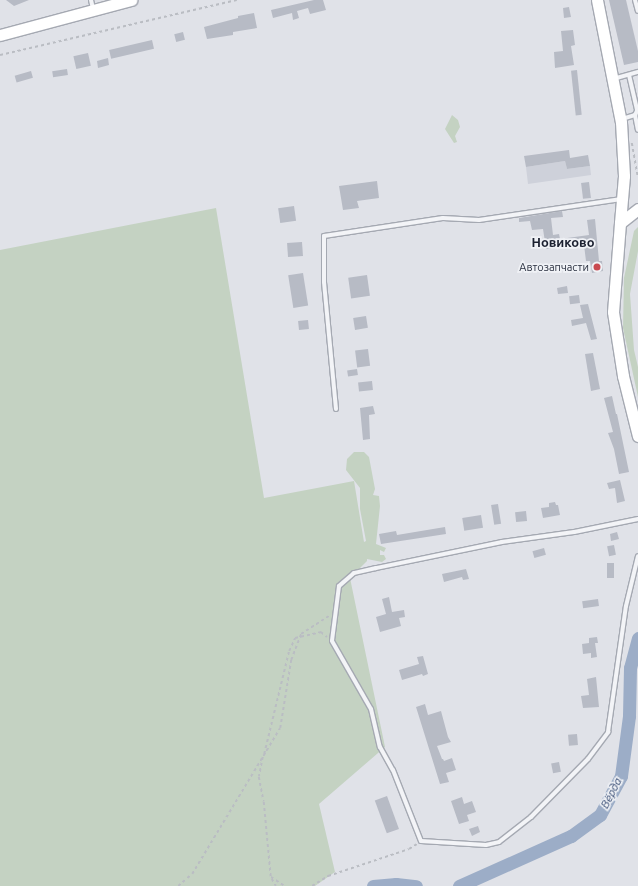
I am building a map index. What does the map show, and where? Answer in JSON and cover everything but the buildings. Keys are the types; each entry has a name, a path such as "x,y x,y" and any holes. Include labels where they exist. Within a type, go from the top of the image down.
{"street":[{"path":"0,34 92,5 131,0"},
{"path":"597,0 620,119 624,176 613,312 623,376 638,436"},
{"path":"620,223 638,209"}],"lane":[{"path":"635,0 638,11"},
{"path":"612,79 638,72"},
{"path":"629,75 638,130"},
{"path":"620,119 635,116"},
{"path":"336,408 324,282 324,236 443,218 479,220 622,199"},
{"path":"638,519 574,532 502,542 354,573 339,586 332,641 371,709 380,747 393,770 421,840 486,846 499,842 531,817 588,759 608,732 626,606 638,556"}],"path":[{"path":"0,55 237,0"},
{"path":"632,141 638,176"},
{"path":"178,886 192,874 280,728 291,660 301,634 336,611"},
{"path":"276,886 271,878 264,802 259,776 288,652 295,638 321,632 332,641"},
{"path":"312,886 328,876 409,849 421,840"},
{"path":"271,878 286,886"}],"shaded area":[{"path":"565,161 567,169 590,166 591,175 528,184 526,167"}],"green space":[{"path":"452,115 458,120 460,127 455,136 457,142 454,143 445,129"},
{"path":"216,208 264,498 354,481 364,542 366,541 360,509 360,488 346,470 347,459 354,452 364,452 369,457 375,489 373,495 379,496 380,506 376,544 386,548 384,552 380,550 380,555 384,555 386,559 382,562 367,559 367,561 350,578 385,747 319,804 335,872 315,886 0,886 0,250"},
{"path":"638,227 638,251 630,294 634,350 638,367 638,397 623,328 624,278 634,231"}],"waterway":[{"name":"Вёрда","path":"459,886 571,836 600,815 621,776 629,716 630,668 638,638"},
{"name":"Вёрда","path":"373,886 396,884 416,886"}],"place":[{"name":"Автозапчасти","path":"597,267"}],"district":[{"name":"Новиково","path":"563,242"}]}
